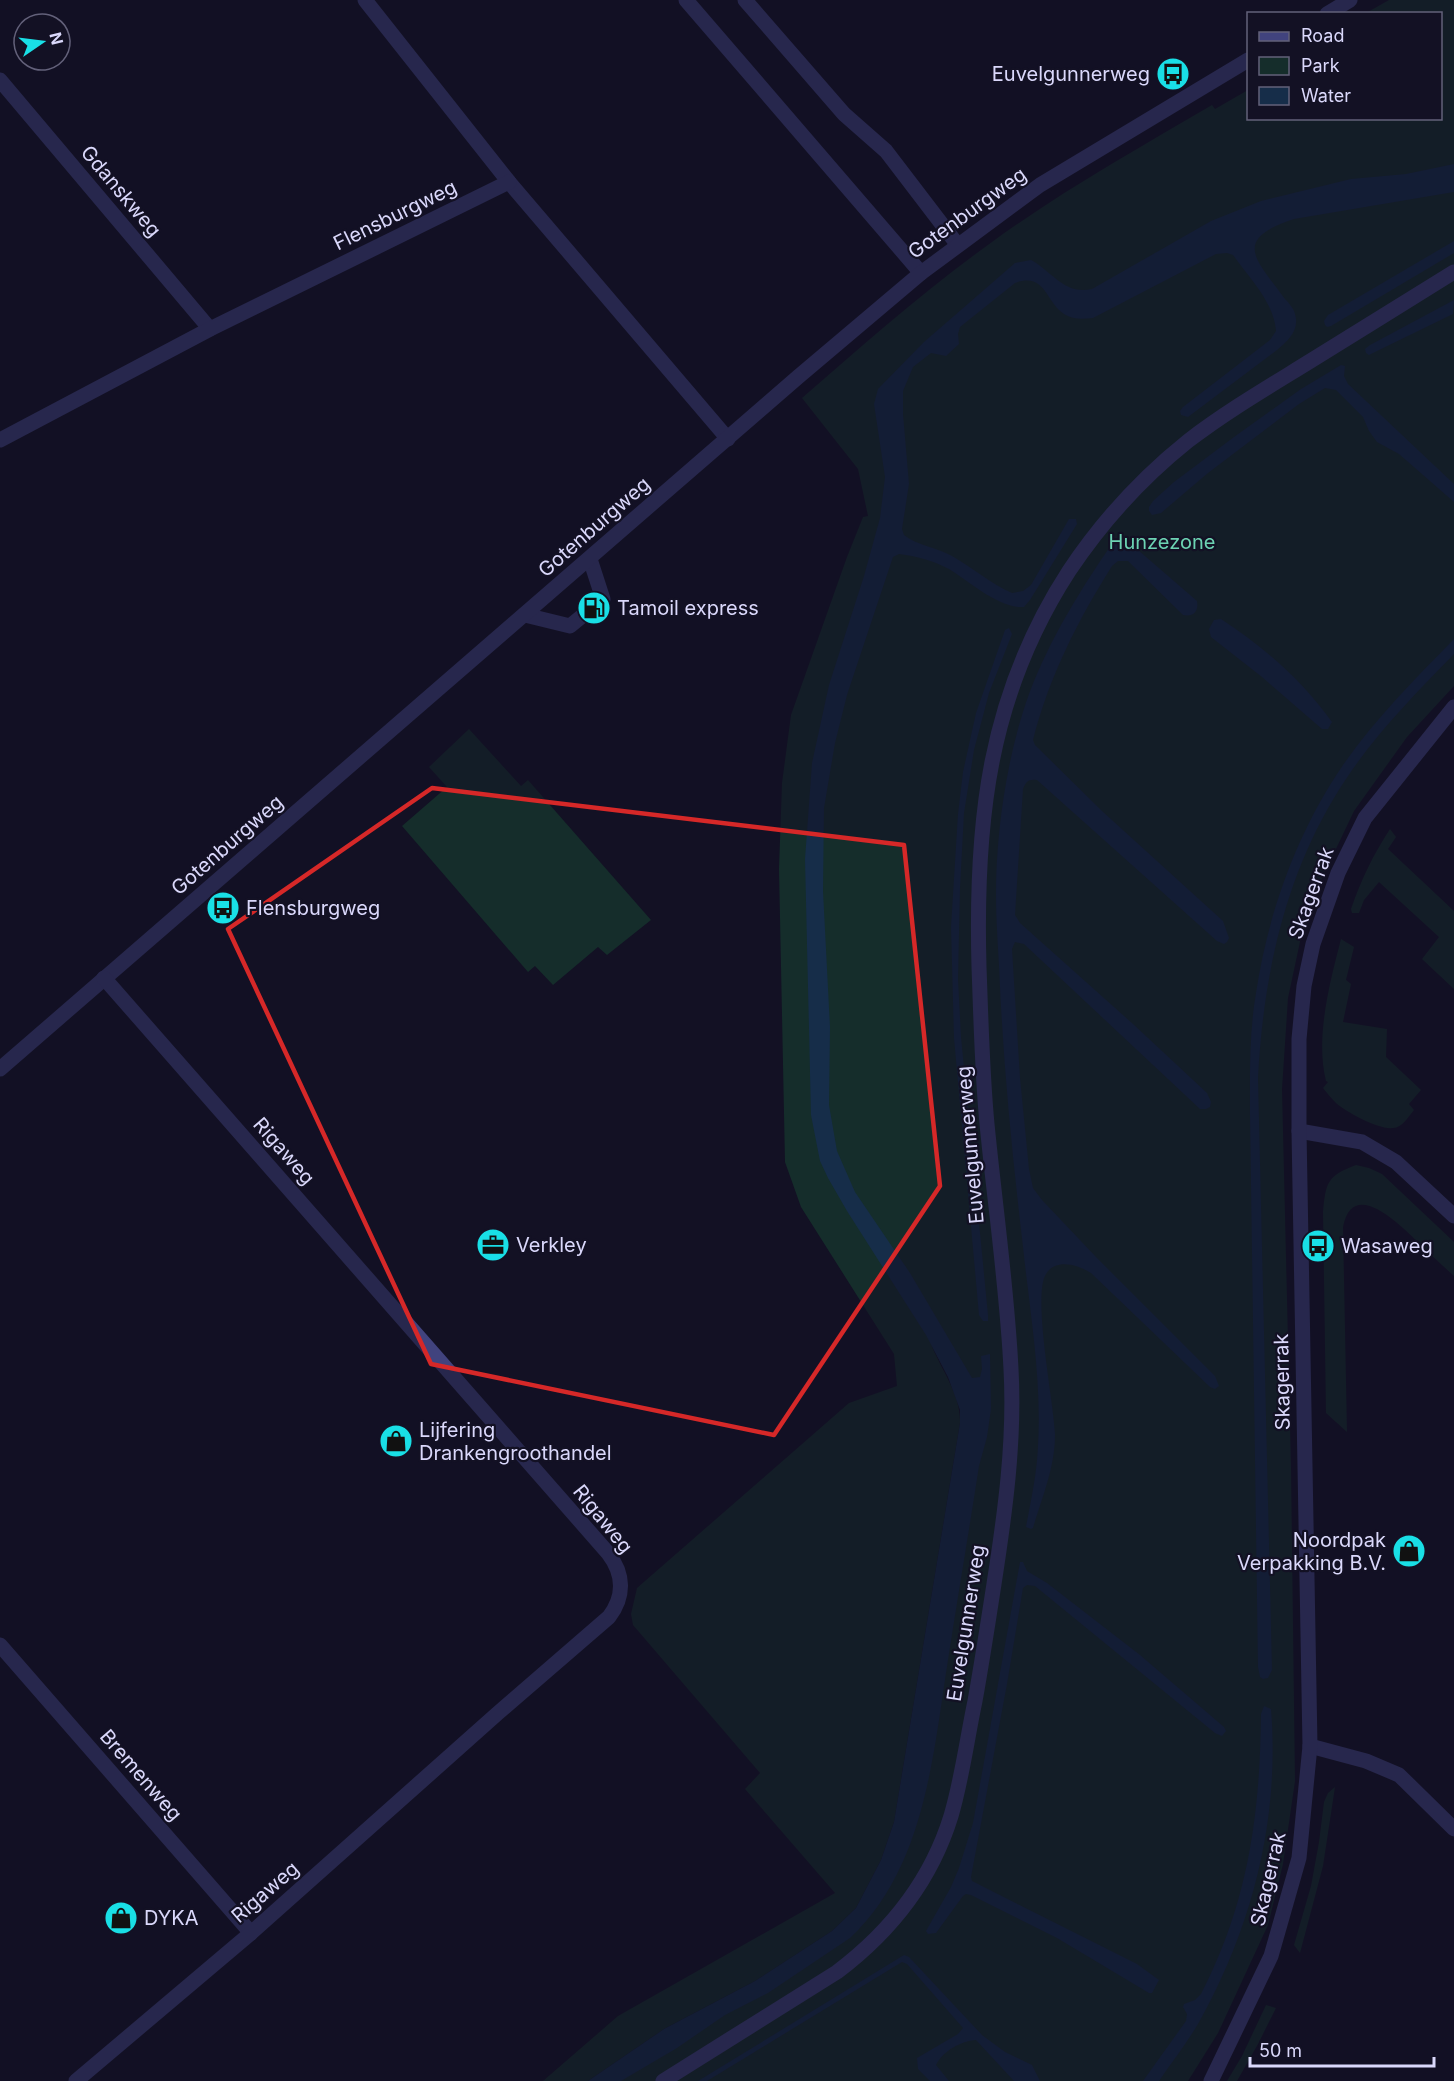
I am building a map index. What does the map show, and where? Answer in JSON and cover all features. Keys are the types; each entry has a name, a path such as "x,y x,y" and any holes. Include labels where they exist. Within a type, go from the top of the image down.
{"street":[{"path":"365,0 509,182 728,439"},
{"path":"686,0 921,273"},
{"path":"745,0 844,114 886,151 957,244"},
{"path":"1330,12 1350,0"},
{"name":"Gotenburgweg","path":"0,1069 921,273 957,244 1050,179 1247,61"},
{"name":"Gdanskweg","path":"0,80 210,329"},
{"name":"Flensburgweg","path":"0,440 210,329 509,182"},
{"name":"Euvelgunnerweg","path":"663,2081 837,1972 861,1954 883,1933 918,1888 942,1842 952,1810 979,1678 1007,1492 1010,1448 1011,1367 987,1121 977,910 979,858 990,770 1008,697 1020,664 1052,600 1090,541 1168,458 1191,439 1263,391 1454,272"},
{"path":"525,615 570,626 603,599 590,559"},
{"name":"Skagerrak","path":"1211,2081 1271,1956 1299,1858 1310,1746 1299,1131 1299,1039 1304,986 1313,944 1338,873 1365,818 1454,707"},
{"name":"Rigaweg","path":"76,2081 251,1933 609,1617 616,1608 622,1586 620,1574 608,1553 104,978"},
{"path":"1299,1131 1362,1142 1395,1162 1454,1216"},
{"name":"Bremenweg","path":"0,1646 251,1933"},
{"path":"1310,1746 1365,1761 1399,1775 1454,1829"}],"highlighted area":[{"path":"432,788 904,845 940,1186 774,1435 431,1364 228,929"}],"green space":[{"name":"Hunzezone","path":"1389,0 1454,0 1454,686 1407,737 1354,811 1315,893 1301,937 1288,998 1282,1089 1291,1467 1295,1781 1283,1864 1268,1925 1218,2033 1188,2081 595,2081 849,1924 896,1833 965,1409 931,1344 954,1392 960,1423 894,1822 881,1860 856,1908 832,1931 755,1981 664,2029 588,2081 543,2081 618,2016 835,1893 745,1789 760,1773 633,1625 631,1614 637,1588 849,1403 897,1386 894,1354 801,1207 785,1162 779,869 782,783 791,715 847,557 863,517 868,516 858,469 802,398 919,298 1018,223 1212,105 1215,109 1247,91 1247,120 1442,120 1442,12 1368,12"},
{"path":"469,729 521,786 528,780 651,920 607,955 598,947 553,985 535,966 528,972 402,826 447,787 429,767"},
{"path":"1390,829 1396,837 1388,849 1454,911 1454,989 1422,959 1439,937 1379,882 1364,900 1359,913 1352,913 1351,909 1363,878"},
{"path":"1341,939 1354,947 1346,980 1351,984 1343,1022 1387,1029 1386,1057 1421,1090 1409,1104 1414,1110 1405,1121 1396,1127 1380,1126 1347,1111 1336,1103 1323,1088 1328,1082 1323,1064 1322,1046 1325,1010"},
{"path":"1356,1165 1382,1174 1454,1242 1454,1276 1402,1227 1379,1210 1367,1205 1357,1205 1348,1212 1343,1227 1347,1432 1326,1413 1323,1212 1325,1194 1330,1181 1339,1173"},
{"path":"1335,1787 1323,1866 1300,1953 1294,1945 1311,1886 1324,1802 1328,1793"},
{"path":"1266,2005 1276,2008 1258,2044 1237,2081 1227,2081 1242,2056"}],"water":[{"path":"1454,164 1454,192 1294,219 1262,235 1256,243 1255,252 1266,273 1294,310 1296,325 1294,330 1289,339 1277,350 1188,417 1181,415 1180,411 1183,407 1270,340 1276,331 1266,300 1233,255 1227,253 1216,254 1093,318 1082,319 1067,316 1058,309 1039,285 1025,281 1015,283 960,327 959,344 946,356 931,353 913,367 903,391 909,484 902,529 904,535 915,542 952,556 1012,593 1023,591 1031,585 1069,519 1076,519 1077,524 1024,607 1005,604 949,569 925,559 899,554 893,557 847,695 835,743 824,808 823,891 830,1027 829,1105 837,1151 855,1192 910,1273 972,1378 980,1377 981,1356 990,1354 991,1409 987,1437 979,1466 930,1771 922,1808 895,1878 875,1910 850,1938 768,1993 725,2015 677,2048 621,2081 588,2081 664,2029 755,1981 832,1931 856,1908 881,1860 894,1822 960,1423 960,1410 948,1377 926,1335 847,1211 820,1161 811,1115 805,859 812,763 829,685 880,518 885,477 874,404 878,389 924,342 1015,263 1031,260 1066,286 1082,290 1092,289 1211,221 1261,201 1351,179 1406,174"},
{"path":"1454,241 1454,253 1331,326 1325,325 1324,321 1328,315"},
{"path":"1454,300 1453,314 1369,355 1366,353 1365,349 1370,345"},
{"path":"1341,365 1345,366 1344,376 1348,384 1454,484 1454,502 1399,454 1377,442 1363,417 1336,390 1325,388 1299,404 1208,473 1161,513 1152,515 1149,507 1153,501 1174,482 1301,389"},
{"path":"1123,537 1197,601 1196,611 1183,615 1128,561 1118,561 1112,566 1076,628 1047,694 1033,740 1035,745 1102,811 1223,921 1229,938 1224,944 1217,941 1037,780 1031,780 1025,784 1023,789 1015,915 1020,923 1207,1093 1211,1102 1210,1107 1200,1109 1024,944 1015,942 1012,949 1020,1078 1029,1169 1033,1188 1042,1200 1215,1376 1219,1386 1215,1389 1210,1387 1091,1273 1067,1264 1050,1269 1042,1286 1041,1304 1055,1435 1053,1459 1031,1529 1026,1527 1037,1456 1038,1396 1035,1346 1009,1117 1004,1052 996,907 998,845 1009,768 1021,718 1037,673 1079,594 1116,538"},
{"path":"1221,619 1252,641 1295,678 1332,722 1328,729 1322,729 1211,637 1209,629 1214,620"},
{"path":"1009,628 1012,634 989,693 974,750 964,813 960,888 958,979 961,1037 988,1315 988,1321 983,1321 979,1315 954,1038 951,927 963,772 976,713 1005,630"},
{"path":"1454,639 1454,654 1374,741 1347,778 1316,830 1289,898 1271,969 1258,1078 1272,1670 1268,1678 1263,1679 1260,1677 1258,1667 1250,1115 1252,1023 1261,963 1277,903 1298,845 1327,791 1368,732"},
{"path":"1020,1562 1023,1562 1027,1571 1047,1583 1140,1655 1226,1731 1222,1736 1215,1733 1035,1586 1027,1585 1023,1588 972,1881 1137,1964 1159,1980 1152,1993 1057,1938 971,1895 963,1896 936,1933 928,1934 926,1931 951,1887 973,1823"},
{"path":"1264,1706 1271,1709 1273,1750 1271,1792 1258,1872 1247,1911 1217,1987 1198,2024 1159,2081 1143,2081 1186,2021 1187,2014 1183,2007 1184,2004 1195,2000 1201,1994 1230,1926 1248,1858 1254,1823 1261,1714"},
{"path":"904,1955 909,1957 982,2035 1005,2052 1032,2065 1040,2081 1014,2081 976,2040 964,2042 939,2060 936,2065 949,2081 930,2081 918,2069 917,2058 958,2034 963,2028 907,1964 902,1962 707,2081 698,2081"}],"place":[{"name":"Euvelgunnerweg","path":"1173,74"},
{"name":"Tamoil express","path":"594,608"},
{"name":"Flensburgweg","path":"223,908"},
{"name":"Verkley","path":"493,1245"},
{"name":"Wasaweg","path":"1318,1246"},
{"name":"Lijfering Drankengroothandel","path":"396,1441"},
{"name":"Noordpak Verpakking B.V.","path":"1409,1551"},
{"name":"DYKA","path":"121,1918"}]}
